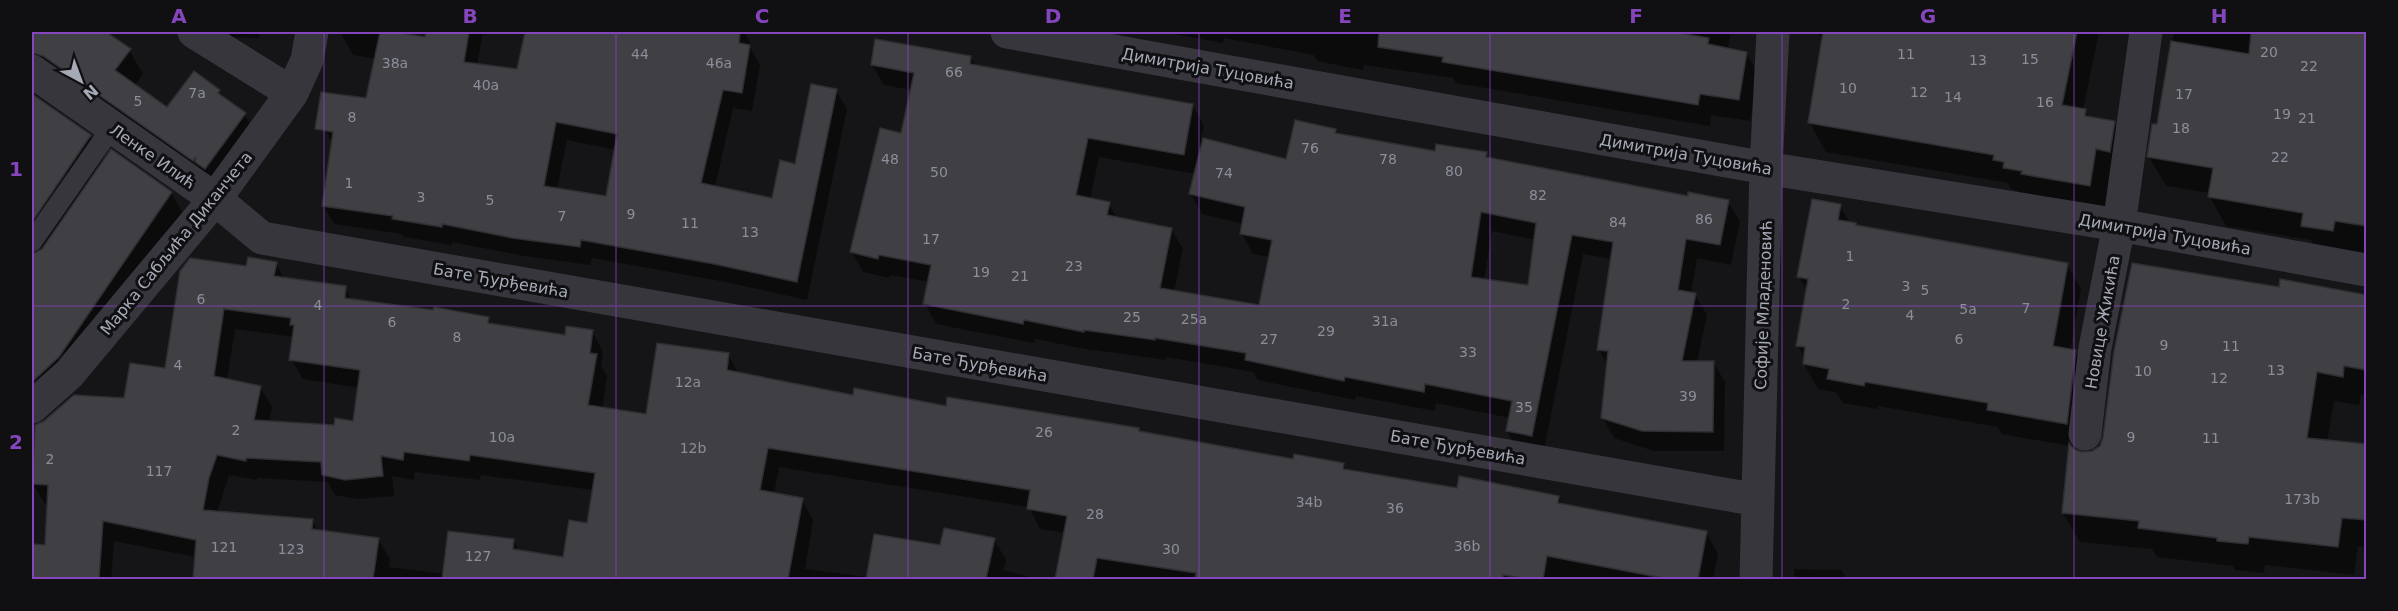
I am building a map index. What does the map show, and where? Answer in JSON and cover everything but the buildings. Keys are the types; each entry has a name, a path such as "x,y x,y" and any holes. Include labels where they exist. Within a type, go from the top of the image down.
{"street":[{"path":"194,32 292,93"},
{"name":"Марка Сабљића Диканчета","path":"32,407 69,374 215,199 292,93 307,60 312,32"},
{"name":"Димитрија Туцовића","path":"1007,32 1767,168 2119,225 2367,270"},
{"name":"Софије Младеновић","path":"1756,579 1773,32"},
{"name":"Новице Жикића","path":"2085,434 2095,348 2119,225 2146,32"},
{"name":"Ленке Илић","path":"32,74 215,199"},
{"name":"Бате Ђурђевића","path":"215,199 262,238 1758,500"}],"lane":[{"path":"32,242 112,127"}]}
